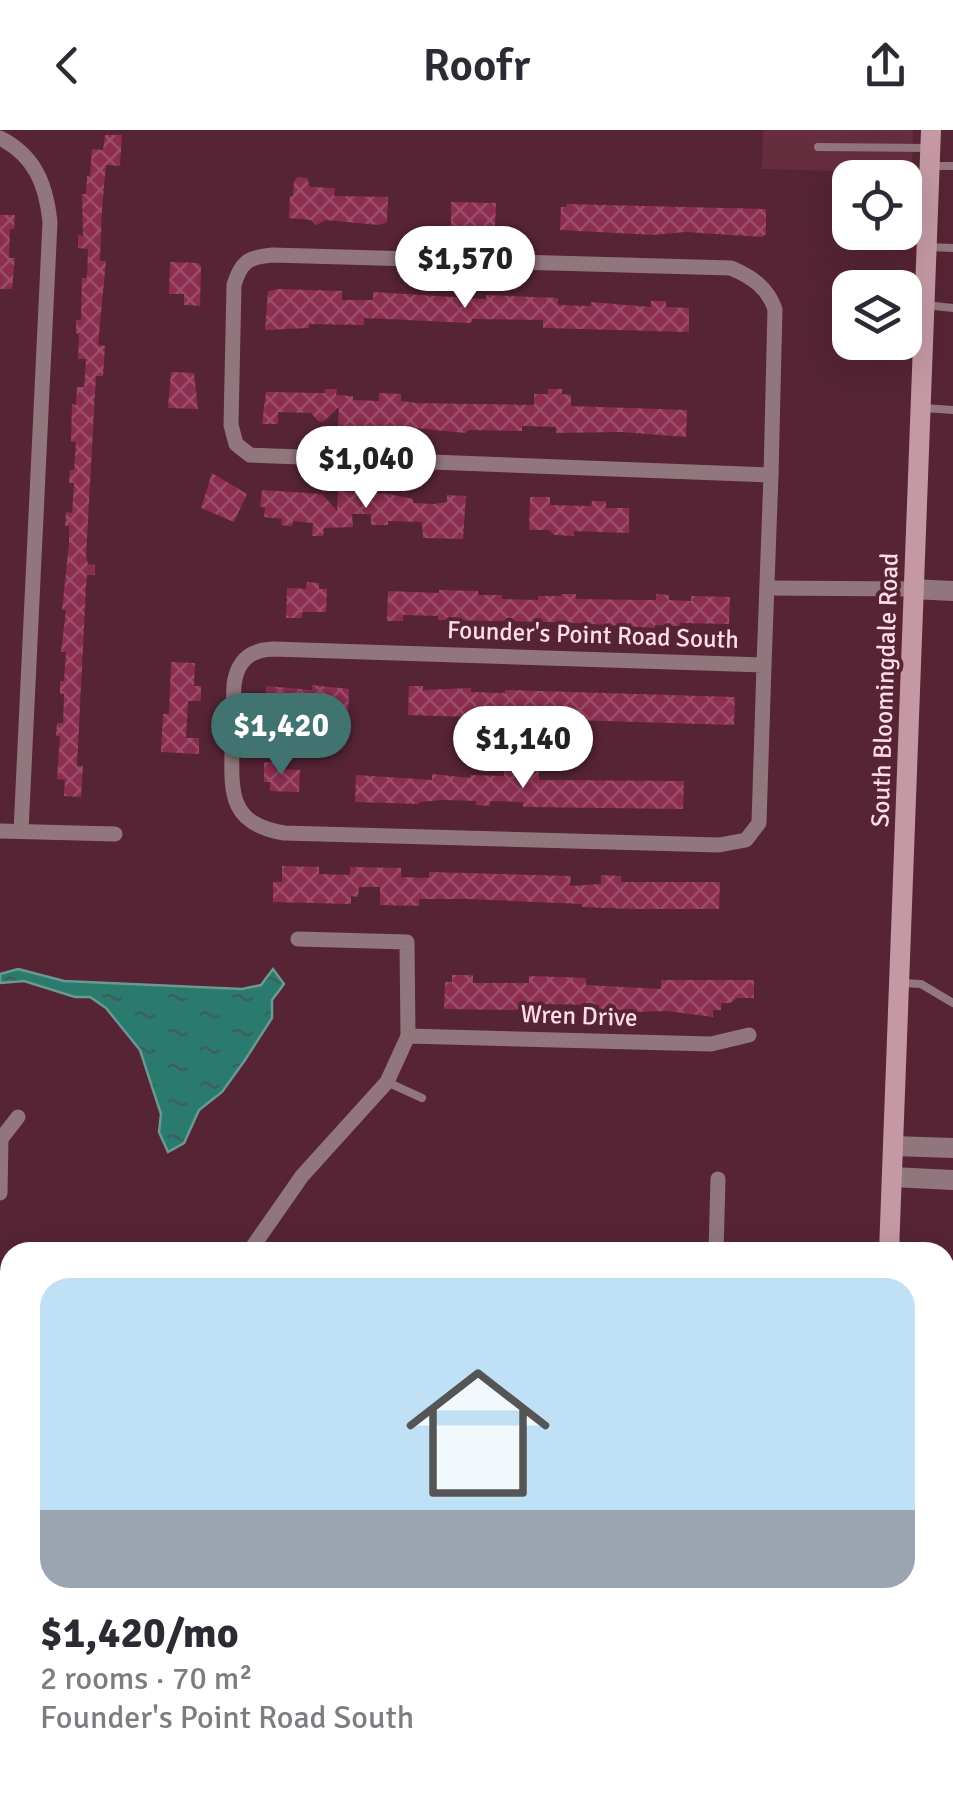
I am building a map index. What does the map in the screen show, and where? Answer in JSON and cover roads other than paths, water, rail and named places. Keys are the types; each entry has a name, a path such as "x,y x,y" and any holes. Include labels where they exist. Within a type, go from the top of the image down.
{"main road":[{"name":"South Bloomingdale Road","path":"889,1242 931,148"}],"street":[{"path":"0,138 24,152 48,200 50,222 22,832"},
{"path":"764,665 767,588 775,309 770,294 750,276 731,268 272,255 252,257 240,266 234,285 230,425 236,444 250,455 770,476"},
{"path":"767,588 953,590"},
{"name":"Founder's Point Road South","path":"256,650 764,665 761,814 756,830 738,843 284,833 249,821 234,797 235,677 240,664 256,650"},
{"path":"0,831 115,834"},
{"path":"256,1242 302,1176 387,1082 408,1036 406,942 298,939"},
{"name":"Wren Drive","path":"408,1036 710,1044 749,1035"},
{"path":"0,1193 1,1139 18,1117"},
{"path":"893,1146 953,1148"},
{"path":"892,1177 953,1180"},
{"path":"716,1242 718,1180"}],"lane":[{"path":"818,148 931,148 953,166"},
{"path":"928,247 953,248"},
{"path":"926,305 953,308"},
{"path":"920,408 953,410"},
{"path":"898,983 921,984 953,1003"},
{"path":"387,1082 422,1098"}],"water":[{"path":"18,969 64,981 242,989 261,985 273,969 284,984 272,1000 272,1018 245,1060 222,1092 199,1110 184,1143 168,1152 159,1132 161,1114 140,1050 106,1008 90,997 75,997 24,981 0,983 0,974"}]}
